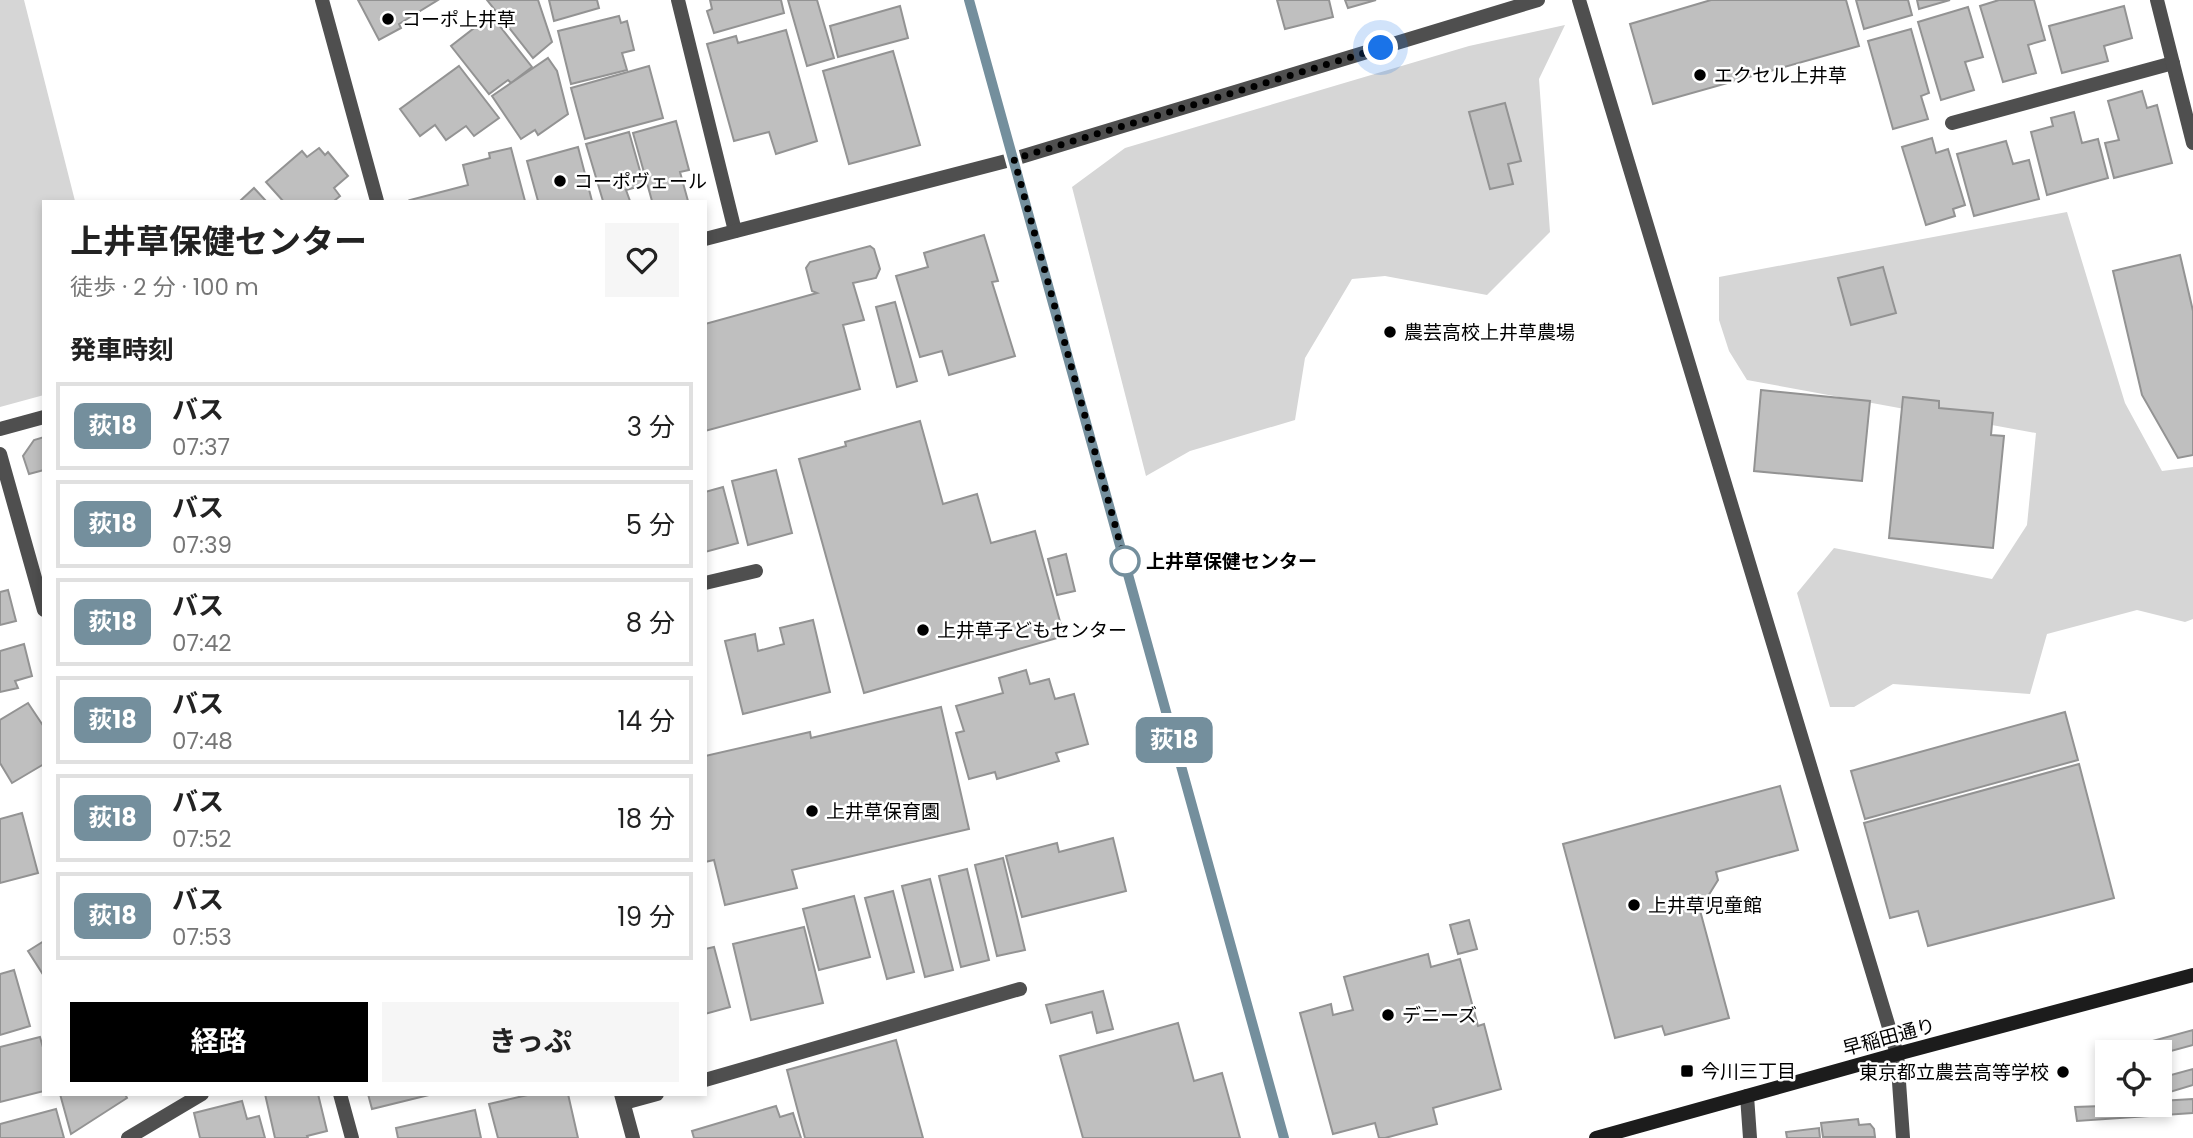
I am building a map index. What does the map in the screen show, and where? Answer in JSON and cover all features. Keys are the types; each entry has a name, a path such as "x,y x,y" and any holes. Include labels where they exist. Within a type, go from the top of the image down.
{"street":[{"path":"322,0 377,200"},
{"path":"678,0 736,231"},
{"path":"969,0 1284,1138"},
{"path":"707,238 1014,159 1538,0"},
{"path":"1579,0 1897,1054 1903,1138"},
{"path":"2157,0 2193,143"},
{"path":"1952,123 2172,63"},
{"path":"0,429 42,418"},
{"path":"0,454 42,603"},
{"path":"707,583 756,571"},
{"name":"早稲田通り","path":"1596,1138 2193,975"},
{"path":"707,1079 1020,989"},
{"path":"128,1138 199,1096"},
{"path":"341,1096 352,1138"},
{"path":"1746,1096 1750,1138"},
{"path":"623,1098 633,1138"}],"shaded area":[{"path":"0,0 24,0 75,200 42,200 42,396 0,407"},
{"path":"1565,25 1539,79 1550,232 1487,295 1385,276 1352,279 1305,358 1295,420 1190,451 1146,476 1072,187 1125,148 1469,46"},
{"path":"2067,212 2125,403 2162,471 2193,467 2193,619 2185,622 2137,610 2047,634 2030,694 1893,684 1854,707 1830,707 1797,593 1834,548 1992,579 2027,525 2036,433 1747,380 1729,351 1719,320 1719,277"}],"building":[{"name":"コーポ上井草","path":"358,0 438,0 399,24 401,28 379,40"},
{"path":"487,0 538,0 552,42 533,58"},
{"path":"549,0 597,0 599,8 554,21"},
{"path":"710,0 781,0 784,13 714,33 707,11 712,9"},
{"path":"788,0 817,0 834,58 807,66"},
{"path":"1277,0 1329,0 1333,17 1285,29"},
{"path":"1345,0 1376,0 1348,8"},
{"name":"エクセル上井草","path":"1711,0 1846,0 1859,46 1653,104 1630,24"},
{"path":"1856,0 1908,0 1912,15 1864,29"},
{"path":"1917,0 1950,0 1919,9"},
{"path":"1999,0 2034,0 2045,40 2028,45 2036,73 2003,82 1980,6"},
{"path":"900,6 908,38 838,57 830,26"},
{"path":"2124,6 2132,38 2104,46 2108,61 2062,73 2049,26"},
{"path":"1968,7 1983,57 1965,62 1974,90 1941,100 1918,22"},
{"path":"491,15 532,67 511,83 508,80 489,94 451,46"},
{"path":"619,16 621,23 627,21 634,50 622,53 627,70 571,84 558,31"},
{"path":"1911,29 1929,93 1921,96 1928,119 1893,129 1868,41"},
{"path":"786,30 817,141 776,154 769,132 734,141 707,44 736,36 738,43"},
{"path":"893,51 920,145 849,164 823,71"},
{"path":"548,58 557,71 568,114 538,135 535,130 521,139 492,96"},
{"path":"459,66 499,118 474,136 466,126 446,140 435,125 420,136 400,109"},
{"path":"649,66 663,118 585,139 571,88"},
{"path":"2142,91 2147,108 2157,105 2172,163 2114,178 2105,143 2119,140 2108,101"},
{"path":"1505,103 1521,161 1508,164 1513,184 1490,189 1469,112"},
{"path":"2074,112 2082,143 2098,139 2108,178 2047,195 2031,132 2053,126 2051,118"},
{"path":"676,121 689,170 680,172 688,200 652,200 633,133"},
{"path":"629,132 644,185 626,190 630,200 603,200 586,144"},
{"path":"1932,138 1936,153 1948,149 1965,205 1953,209 1955,216 1926,225 1902,147"},
{"path":"2006,141 2013,164 2029,160 2039,199 1974,216 1957,154"},
{"name":"コーポヴェール","path":"578,147 592,200 538,200 527,161"},
{"path":"319,148 325,155 328,152 348,176 334,188 340,196 335,200 282,200 266,182 302,151 307,157"},
{"path":"511,148 525,200 410,200 468,185 463,165 490,158 489,153"},
{"path":"254,188 265,200 241,200"},
{"path":"984,235 998,281 992,282 1015,356 949,375 942,351 920,357 896,276 928,267 924,253"},
{"path":"870,246 874,249 880,269 876,278 853,283 864,320 843,325 860,389 707,430 707,323 817,293 812,291 806,268 810,262"},
{"path":"2180,255 2193,311 2193,455 2178,458 2142,395 2113,271"},
{"path":"1883,267 1896,313 1851,325 1838,278"},
{"path":"895,302 917,381 897,387 876,307"},
{"path":"1761,390 1870,401 1862,481 1754,471"},
{"path":"1903,397 1939,401 1939,408 1993,413 1991,435 2004,436 1993,548 1889,538"},
{"path":"920,421 943,504 977,494 991,543 1035,531 1064,636 864,693 799,459 846,446 845,442"},
{"path":"42,438 42,471 29,474 23,456 34,440"},
{"path":"776,470 792,533 748,545 732,481"},
{"path":"723,487 738,543 707,551 707,491"},
{"path":"1066,554 1075,591 1057,595 1048,559"},
{"path":"8,590 16,621 0,625 0,592"},
{"path":"813,620 830,692 743,714 725,641 755,634 758,651 784,644 780,628"},
{"path":"24,644 32,676 15,681 18,688 0,692 0,651"},
{"path":"1026,670 1030,684 1049,679 1055,699 1074,694 1088,744 1056,753 1059,761 997,779 995,772 969,779 956,733 964,731 956,706 1003,693 999,678"},
{"path":"28,703 42,724 42,765 12,783 0,763 0,720"},
{"path":"941,707 969,829 792,870 797,888 725,905 714,860 707,862 707,756 810,732 811,738"},
{"path":"2065,712 2078,760 1865,819 1851,771"},
{"path":"2079,764 2114,898 1928,946 1918,911 1890,918 1864,823"},
{"path":"1780,786 1798,850 1716,872 1718,880 1705,901 1698,903 1729,1018 1665,1035 1662,1026 1615,1038 1563,844"},
{"path":"22,813 38,873 0,883 0,819"},
{"path":"1113,838 1126,891 1022,917 1006,856 1057,843 1059,852"},
{"path":"1003,858 1025,950 997,956 975,865"},
{"path":"967,869 989,960 961,967 939,876"},
{"path":"930,879 953,970 925,977 902,886"},
{"path":"893,891 914,972 887,979 865,898"},
{"path":"854,896 870,957 819,970 803,909"},
{"path":"1469,920 1477,949 1458,954 1450,925"},
{"path":"804,927 823,1003 751,1020 733,944"},
{"path":"42,942 42,973 28,951"},
{"path":"714,947 730,1007 707,1013 707,949"},
{"path":"1428,954 1431,967 1460,959 1478,1026 1484,1024 1501,1089 1433,1108 1437,1124 1385,1138 1379,1138 1375,1123 1333,1134 1300,1013 1331,1004 1333,1015 1353,1010 1344,977"},
{"path":"14,970 30,1026 0,1035 0,974"},
{"path":"1103,991 1113,1029 1097,1033 1092,1012 1051,1023 1046,1005"},
{"path":"1178,1023 1194,1081 1222,1073 1240,1138 1083,1138 1060,1056"},
{"path":"2193,1030 2193,1045 2172,1051 2172,1040 2156,1040"},
{"path":"40,1037 42,1092 0,1102 0,1047"},
{"path":"896,1040 923,1138 805,1138 787,1070"},
{"path":"2193,1069 2193,1085 2172,1091 2172,1075"},
{"path":"61,1096 126,1096 127,1098 71,1134"},
{"path":"265,1096 318,1096 327,1131 307,1136 308,1138 275,1138"},
{"path":"369,1096 425,1096 372,1109"},
{"path":"523,1096 568,1096 578,1138 498,1138 489,1104"},
{"path":"2193,1099 2193,1113 2172,1114 2172,1100"},
{"path":"242,1101 247,1119 259,1116 265,1138 200,1138 194,1113"},
{"path":"776,1106 780,1117 793,1113 801,1138 694,1138 692,1131"},
{"path":"2095,1106 2095,1117 2135,1117 2077,1121 2075,1107"},
{"path":"56,1109 64,1138 0,1138 0,1124"},
{"path":"475,1110 481,1138 398,1138 396,1128"},
{"path":"1858,1119 1859,1125 1870,1124 1875,1137 1823,1137 1821,1123"},
{"path":"1819,1128 1820,1138 1787,1138 1786,1132"}],"bus line":[{"name":"荻18","path":"969,0 1284,1138"}],"place":[{"name":"コーポ上井草","path":"388,19"},
{"name":"エクセル上井草","path":"1700,75"},
{"name":"コーポヴェール","path":"560,181"},
{"name":"農芸高校上井草農場","path":"1390,332"},
{"name":"上井草保健センター","path":"1125,561"},
{"name":"上井草子どもセンター","path":"923,630"},
{"name":"上井草保育園","path":"812,811"},
{"name":"上井草児童館","path":"1634,905"},
{"name":"デニーズ","path":"1388,1015"},
{"name":"今川三丁目","path":"1687,1071"},
{"name":"東京都立農芸高等学校","path":"2063,1072"}],"route":[{"path":"1125,561 1014,159 1381,48"}]}
